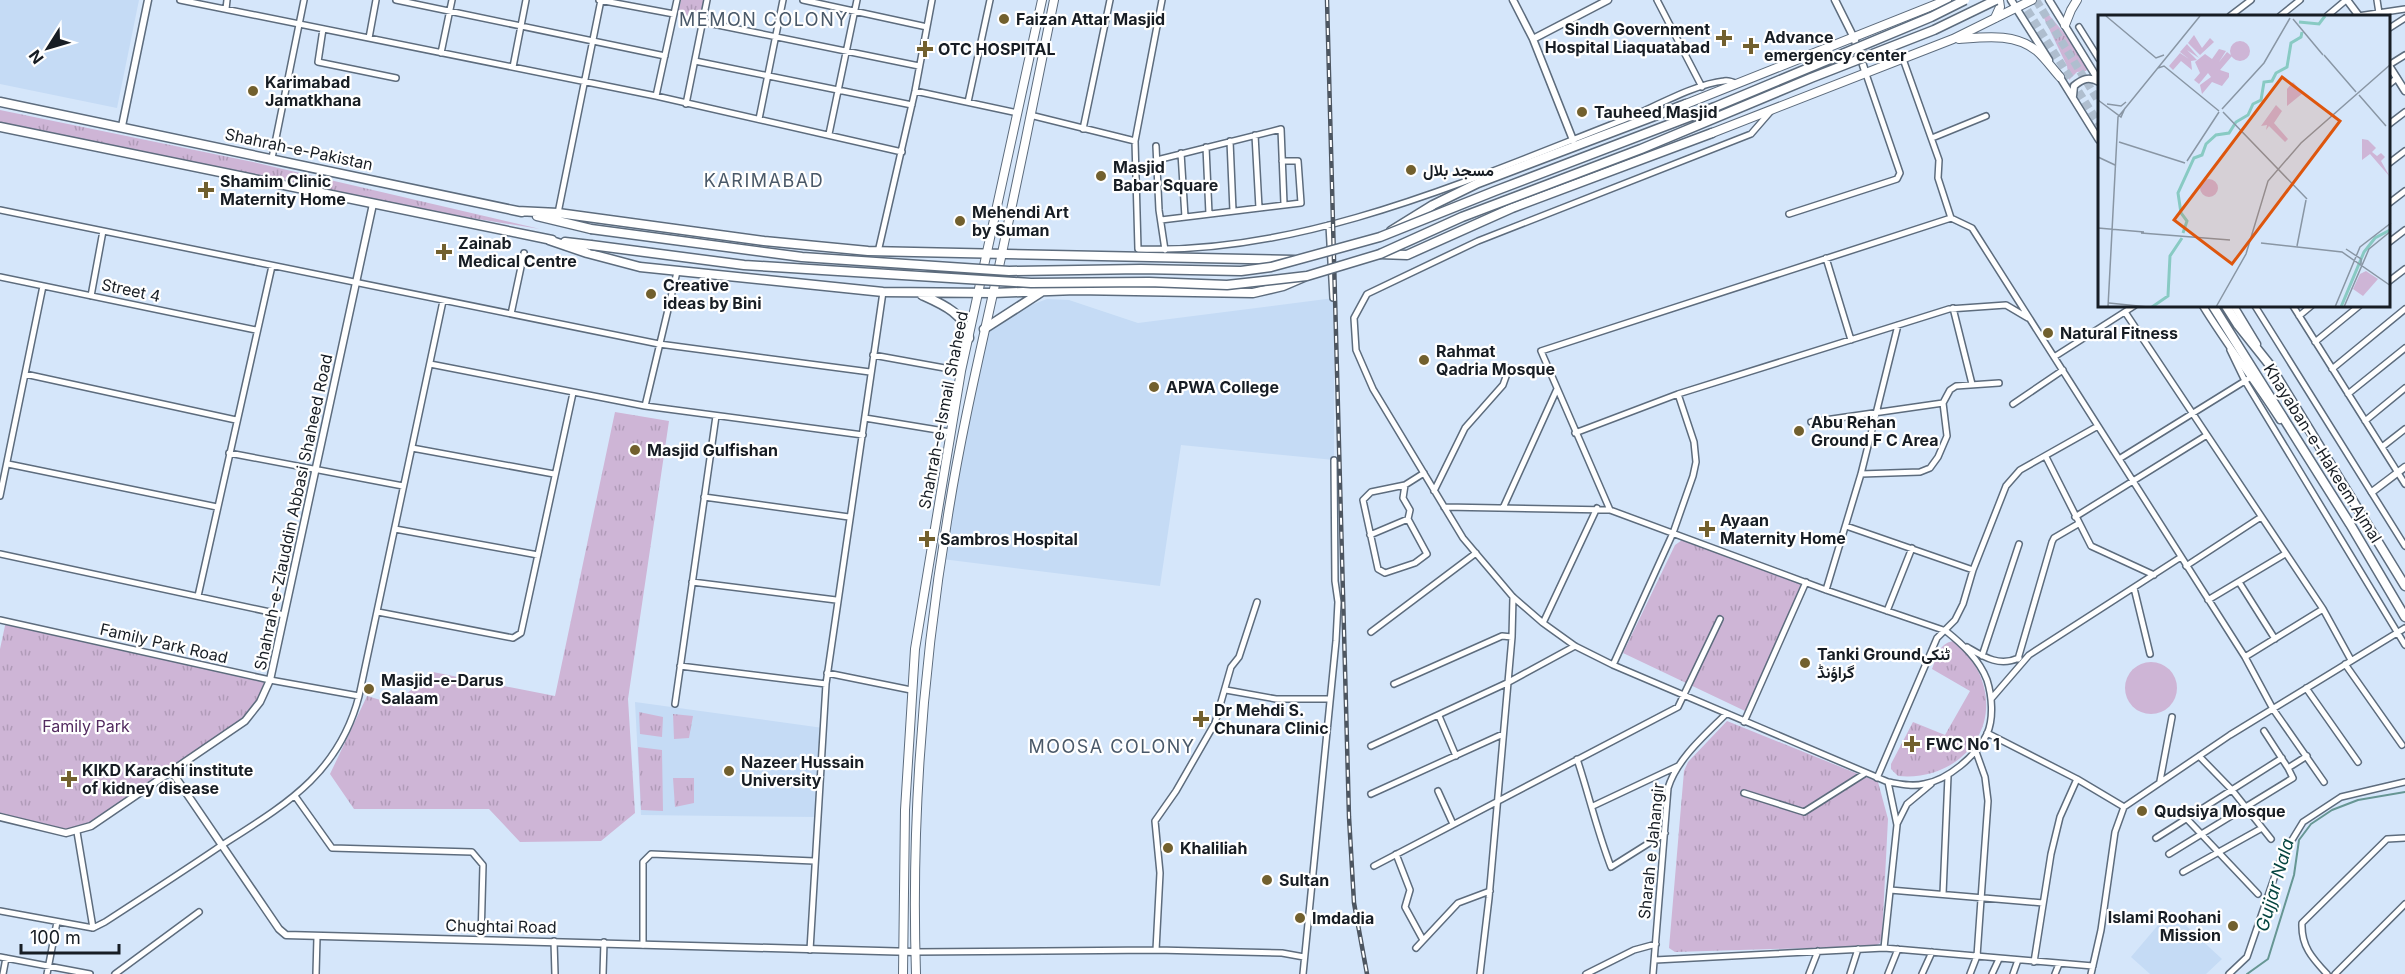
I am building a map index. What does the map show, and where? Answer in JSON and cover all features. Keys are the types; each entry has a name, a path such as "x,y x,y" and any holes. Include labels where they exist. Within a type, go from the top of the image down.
{"highway":[{"path":"1380,237 1495,190 1715,107 1931,17 1965,0"},
{"path":"549,240 587,254 640,267 883,292 993,293 1076,290 1253,293 1284,286 1307,276 1380,254 1462,217 1641,149 1810,78 1934,30 1998,0"},
{"name":"Shahrah-e-Pakistan","path":"0,102 272,158 591,229 802,257 1009,271 1141,269 1241,271 1271,267 1380,237"},
{"path":"1380,237 1433,205 1478,183 1686,104"},
{"path":"0,126 549,240 744,265 1031,284 1149,282 1227,285 1307,276"},
{"path":"1380,254 1407,255 1543,196 1712,133"},
{"path":"517,211 558,213 764,240 878,252 1297,260"},
{"path":"984,329 1043,291"},
{"path":"917,292 953,312 966,325 969,338"},
{"name":"Khayaban-e-Hakeem Ajmal","path":"2215,308 2350,524 2405,617"},
{"name":"Khayaban-e-Hakeem Ajmal","path":"2227,308 2269,364 2405,586"}],"main road":[{"name":"Shahrah-e-Ismail Shaheed","path":"903,974 905,810 915,649 961,371 1042,0"},
{"name":"Shahrah-e-Ismail Shaheed","path":"916,974 918,808 924,687 948,515 984,329 1002,254 1054,0"},
{"path":"1686,104 1947,0"},
{"path":"1995,18 2000,7 1998,0"},
{"path":"1712,133 1953,39 2032,0"},
{"path":"2065,26 2077,0"},
{"path":"1953,39 2002,36 2037,51 2060,76"}],"street":[{"path":"122,126 148,0"},
{"path":"180,0 656,96 902,152"},
{"path":"226,9 227,0"},
{"path":"272,158 304,0"},
{"path":"369,38 376,0"},
{"path":"396,0 665,56"},
{"path":"441,53 452,0"},
{"path":"513,67 526,0"},
{"path":"558,213 600,0 674,14"},
{"path":"656,96 677,0"},
{"path":"686,104 707,0"},
{"path":"759,119 783,0"},
{"path":"803,0 927,27"},
{"path":"828,134 857,0"},
{"path":"878,252 902,152 932,0"},
{"path":"968,102 990,0"},
{"path":"1083,129 1110,0"},
{"path":"1162,0 1135,141 1138,249 1165,250 1242,244 1304,232 1467,180 1573,140 1702,87 1727,80 1737,84"},
{"path":"1514,0 1533,39 1573,140"},
{"path":"1591,0 1594,7"},
{"path":"1533,39 1608,0"},
{"path":"1657,0 1702,87"},
{"path":"1789,214 1897,179 1900,173 1854,38 1835,0"},
{"path":"2011,0 2098,138"},
{"path":"2049,0 2098,80"},
{"path":"2231,15 2251,0"},
{"path":"2281,15 2300,0"},
{"path":"2327,15 2347,0 2357,15"},
{"path":"2377,0 2379,13"},
{"path":"2365,15 2405,9"},
{"path":"2390,28 2405,18"},
{"path":"703,22 920,66"},
{"path":"2079,27 2098,57"},
{"path":"323,29 318,62 396,78"},
{"path":"2390,64 2405,55"},
{"path":"1903,59 1939,160 1938,178 1951,218"},
{"path":"695,61 912,105"},
{"path":"2390,67 2405,91"},
{"path":"2074,100 2073,86 2078,82 2088,78 2098,82"},
{"path":"2390,83 2397,78"},
{"path":"915,91 1018,112"},
{"path":"1772,110 1751,134 1478,241 1367,294 1354,318 1356,350 1373,389 1444,507 1476,553 1514,597 1543,623 1575,646 1613,665 1864,774 1888,782 1909,785 1935,781 1948,776 1960,767 1987,733 1991,699 1986,678 1977,661 1962,644"},
{"path":"2390,123 2405,112"},
{"path":"1030,115 1135,141"},
{"path":"1932,138 1986,116"},
{"path":"1157,160 1281,129 1284,204"},
{"path":"1255,135 1259,208"},
{"path":"1230,141 1233,211"},
{"path":"1156,146 1165,250"},
{"path":"1206,147 1209,214"},
{"path":"2390,162 2405,151"},
{"path":"1181,153 1185,217"},
{"path":"1161,220 1301,203 1298,161 1282,161"},
{"path":"2390,202 2405,191"},
{"name":"Shahrah-e-Ziauddin Abbasi Shaheed Road","path":"77,832 91,826 246,721 260,702 270,680 373,204"},
{"path":"0,210 659,344 870,372"},
{"path":"1611,510 1540,351 1951,218 1972,228 2245,657 2273,710 2324,782"},
{"path":"1329,225 1333,298"},
{"path":"2390,241 2405,230"},
{"path":"91,296 103,231"},
{"path":"512,314 524,253"},
{"path":"1826,258 1851,340"},
{"path":"198,596 272,266"},
{"path":"2390,280 2405,269"},
{"path":"645,406 677,272"},
{"name":"Street 4","path":"0,277 256,330"},
{"path":"0,496 43,286"},
{"path":"810,950 827,673 883,292"},
{"path":"2006,305 2013,292"},
{"path":"0,910 93,928 295,796 327,764 344,739 353,719 359,696 443,301"},
{"path":"1575,433 1678,394 1953,308 2006,305 2030,319"},
{"path":"1953,308 1972,384"},
{"path":"2054,357 2131,308"},
{"path":"2204,308 2228,346 2308,459"},
{"path":"2235,308 2269,364"},
{"path":"2256,308 2405,546"},
{"path":"2294,308 2405,484"},
{"path":"2299,316 2309,308"},
{"path":"2315,342 2357,308"},
{"path":"2332,369 2405,309"},
{"path":"2125,312 2322,609 2348,662 2402,745"},
{"path":"1826,590 1861,474 1898,325"},
{"path":"2228,346 2245,381 2405,645"},
{"path":"2348,394 2405,348"},
{"path":"873,355 961,371"},
{"path":"430,364 645,406 863,435"},
{"path":"1434,491 1465,428 1503,385 1509,368"},
{"path":"2013,404 2063,370"},
{"path":"25,374 236,420"},
{"path":"2119,459 2252,377"},
{"path":"1861,474 1920,472 1930,468 1938,457 1947,436 1943,403 1950,390 1956,386 1999,383"},
{"path":"1503,508 1557,388"},
{"path":"2365,421 2405,388"},
{"path":"378,612 513,638 521,633 573,393"},
{"path":"1613,665 1674,533 1696,462 1694,442 1678,394"},
{"path":"1811,422 1943,403"},
{"path":"675,704 716,416"},
{"path":"865,417 950,432"},
{"path":"1877,778 1937,638 1955,620 1963,604 2006,486 2020,470 2098,426"},
{"path":"2382,447 2405,429"},
{"path":"2074,517 2207,435"},
{"path":"412,448 554,474"},
{"path":"229,453 403,486"},
{"path":"2046,457 2074,517 2091,546 2154,575"},
{"path":"1303,974 1338,602 1335,580 1334,460"},
{"path":"8,464 217,507"},
{"path":"2372,492 2405,467"},
{"path":"1405,484 1403,498 1410,510 1408,519 1427,554 1415,563 1385,573 1378,568 1363,500 1371,492 1405,484 1424,473"},
{"path":"704,496 849,518"},
{"path":"1444,507 1611,510 1826,590 1946,631 1982,656 2008,663 2029,655 2181,557"},
{"path":"1543,623 1597,508"},
{"path":"2186,566 2261,517"},
{"path":"1370,535 1408,519"},
{"path":"2018,659 2052,542 2054,538 2078,524"},
{"path":"1846,526 1974,570"},
{"path":"395,529 538,555"},
{"path":"1982,656 2019,544"},
{"path":"1887,611 1912,548"},
{"path":"1371,632 1476,553"},
{"path":"0,554 284,615"},
{"path":"2208,600 2285,554"},
{"path":"692,582 836,600"},
{"path":"1744,722 1806,582"},
{"path":"2239,582 2275,639"},
{"path":"2134,588 2150,654"},
{"path":"1480,974 1490,891 1514,597"},
{"path":"1156,950 1160,873 1155,821 1176,791 1215,723 1231,667 1239,657 1257,602"},
{"path":"2245,657 2322,609"},
{"path":"1374,866 1678,707 1720,619"},
{"name":"Family Park Road","path":"0,620 270,680 359,696"},
{"path":"2091,974 2101,930 2115,832 2124,807 2230,735 2405,628"},
{"path":"1394,684 1502,636 1512,637"},
{"path":"1371,746 1508,683 1575,646"},
{"path":"1991,699 2029,655"},
{"path":"680,666 826,684"},
{"path":"827,673 911,690"},
{"path":"2306,688 2358,762"},
{"path":"1226,690 1276,699 1329,699"},
{"name":"Sharah e Jahangir","path":"1653,974 1668,789 1672,776 1679,766 1726,714"},
{"path":"1439,716 1456,756"},
{"path":"2160,781 2172,717"},
{"path":"2169,854 2294,778 2264,731"},
{"path":"1987,733 2077,778 2124,807"},
{"path":"1371,794 1503,734"},
{"path":"1970,974 1977,956 1988,801 1985,777 1976,749"},
{"path":"2199,756 2232,790 2271,839"},
{"path":"2288,768 2307,756"},
{"path":"2156,838 2282,758"},
{"path":"1577,759 1593,806 1597,833 1611,867 1665,833"},
{"path":"1593,806 1679,766"},
{"name":"Chughtai Road","path":"172,772 279,929 286,935 915,952"},
{"path":"1744,793 1804,812 1864,774"},
{"path":"1943,894 1948,776"},
{"path":"2034,962 2050,854 2060,817 2077,778"},
{"path":"1897,825 1907,804 1935,781"},
{"path":"1884,948 1897,825 1888,782"},
{"path":"2229,974 2247,957 2281,858 2303,822 2341,797 2405,782"},
{"path":"1438,791 1453,824"},
{"path":"295,796 332,848 472,852 483,865 481,939"},
{"path":"0,818 66,833 77,832 93,928"},
{"path":"2187,819 2258,894"},
{"path":"2183,872 2262,828"},
{"path":"2327,974 2308,954 2301,934 2302,923 2387,839 2405,838"},
{"path":"643,945 644,861 651,854 814,861"},
{"path":"1396,854 1410,890 1405,907 1424,940"},
{"path":"1890,890 2043,903"},
{"path":"1416,948 1458,903 1490,891"},
{"path":"2335,974 2405,904"},
{"path":"115,974 200,912"},
{"path":"47,974 57,922"},
{"path":"316,974 317,937"},
{"path":"554,941 555,974"},
{"path":"603,974 604,942"},
{"path":"1586,974 1634,951 1656,944"},
{"path":"1654,960 1884,948 2093,966"},
{"path":"1850,974 1858,949"},
{"path":"915,952 1156,950 1282,953 1304,957"},
{"path":"1888,974 1898,950"},
{"path":"1809,974 1818,951"},
{"path":"1922,974 1932,952"},
{"path":"3,974 3,957 90,974"},
{"path":"1992,974 1999,958"},
{"path":"2013,974 2018,960"},
{"path":"2055,974 2059,964"}],"shaded area":[{"path":"0,0 139,0 117,108 0,84"},
{"name":"APWA College","path":"1334,298 1334,460 1181,445 1160,586 942,559 984,329 1013,312 1047,299 1069,300 1138,323"},
{"name":"Nazeer Hussain University","path":"635,702 823,728 817,817 641,815"},
{"path":"2170,911 2222,959 2206,974 2150,974 2131,957"}],"green space":[{"path":"681,0 705,0 702,19 678,14"},
{"path":"2045,10 2088,68 2086,71 2077,72 2069,80 2067,66 2042,14"},
{"path":"0,110 253,162 540,229 410,208 0,122"},
{"path":"615,412 669,421 628,699 635,813 601,841 520,842 489,809 354,809 330,774 367,696 394,704 433,672 555,696"},
{"path":"1685,538 1798,582 1804,588 1745,711 1623,653 1675,545"},
{"name":"Family Park","path":"6,621 270,680 245,721 91,826 66,833 0,817 0,649"},
{"path":"1953,641 1962,647 1972,659 1979,673 1985,694 1986,714 1980,732 1970,748 1956,761 1939,770 1919,776 1898,776 1891,769 1891,764 1913,722 1945,735 1970,691 1932,669 1941,648"},
{"path":"2146,662 2156,662 2166,666 2173,673 2177,688 2173,703 2166,710 2156,714 2146,714 2136,710 2129,703 2125,693 2125,683 2129,673 2136,666"},
{"path":"639,712 663,717 662,737 640,734"},
{"path":"673,714 693,716 689,738 674,739"},
{"path":"1727,721 1878,782 1888,819 1880,943 1875,946 1675,952 1669,948 1684,771 1688,762"},
{"path":"638,747 662,750 663,811 641,810"},
{"path":"673,778 694,778 694,803 675,807"}],"waterway":[{"name":"Gujjar Nala","path":"2247,974 2268,959 2294,875 2299,840 2311,824 2332,810 2358,800 2405,792"}],"tunnel":[{"path":"2021,0 2098,122"},
{"path":"2036,0 2098,100"}],"railway":[{"path":"1327,0 1349,817 1354,903 1367,974"}],"place":[{"name":"Faizan Attar Masjid","path":"1004,19"},
{"name":"Sindh Government Hospital Liaquatabad","path":"1724,38"},
{"name":"Advance emergency center","path":"1751,46"},
{"name":"OTC HOSPITAL","path":"925,49"},
{"name":"Karimabad Jamatkhana","path":"253,91"},
{"name":"Tauheed Masjid","path":"1582,112"},
{"name":"مسجد بلال","path":"1411,170"},
{"name":"Masjid Babar Square","path":"1101,176"},
{"name":"Shamim Clinic Maternity Home","path":"206,190"},
{"name":"Mehendi Art by Suman","path":"960,221"},
{"name":"Zainab Medical Centre","path":"444,252"},
{"name":"Creative ideas by Bini","path":"651,294"},
{"name":"Natural Fitness","path":"2048,333"},
{"name":"Rahmat Qadria Mosque","path":"1424,360"},
{"name":"APWA College","path":"1154,387"},
{"name":"Abu Rehan Ground F C Area","path":"1799,431"},
{"name":"Masjid Gulfishan","path":"635,450"},
{"name":"Ayaan Maternity Home","path":"1707,529"},
{"name":"Sambros Hospital","path":"927,539"},
{"name":"Tanki Groundٹنکی گراؤنڈ","path":"1805,663"},
{"name":"Masjid-e-Darus Salaam","path":"369,689"},
{"name":"Dr Mehdi S. Chunara Clinic","path":"1201,719"},
{"name":"FWC No 1","path":"1912,744"},
{"name":"Nazeer Hussain University","path":"729,771"},
{"name":"KIKD Karachi institute of kidney disease","path":"69,779"},
{"name":"Qudsiya Mosque","path":"2142,811"},
{"name":"Khaliliah","path":"1168,848"},
{"name":"Sultan","path":"1267,880"},
{"name":"Imdadia","path":"1300,918"},
{"name":"Islami Roohani Mission","path":"2233,926"}],"district":[{"name":"MEMON COLONY","path":"764,20"},
{"name":"KARIMABAD","path":"764,181"},
{"name":"MOOSA COLONY","path":"1112,747"}]}
